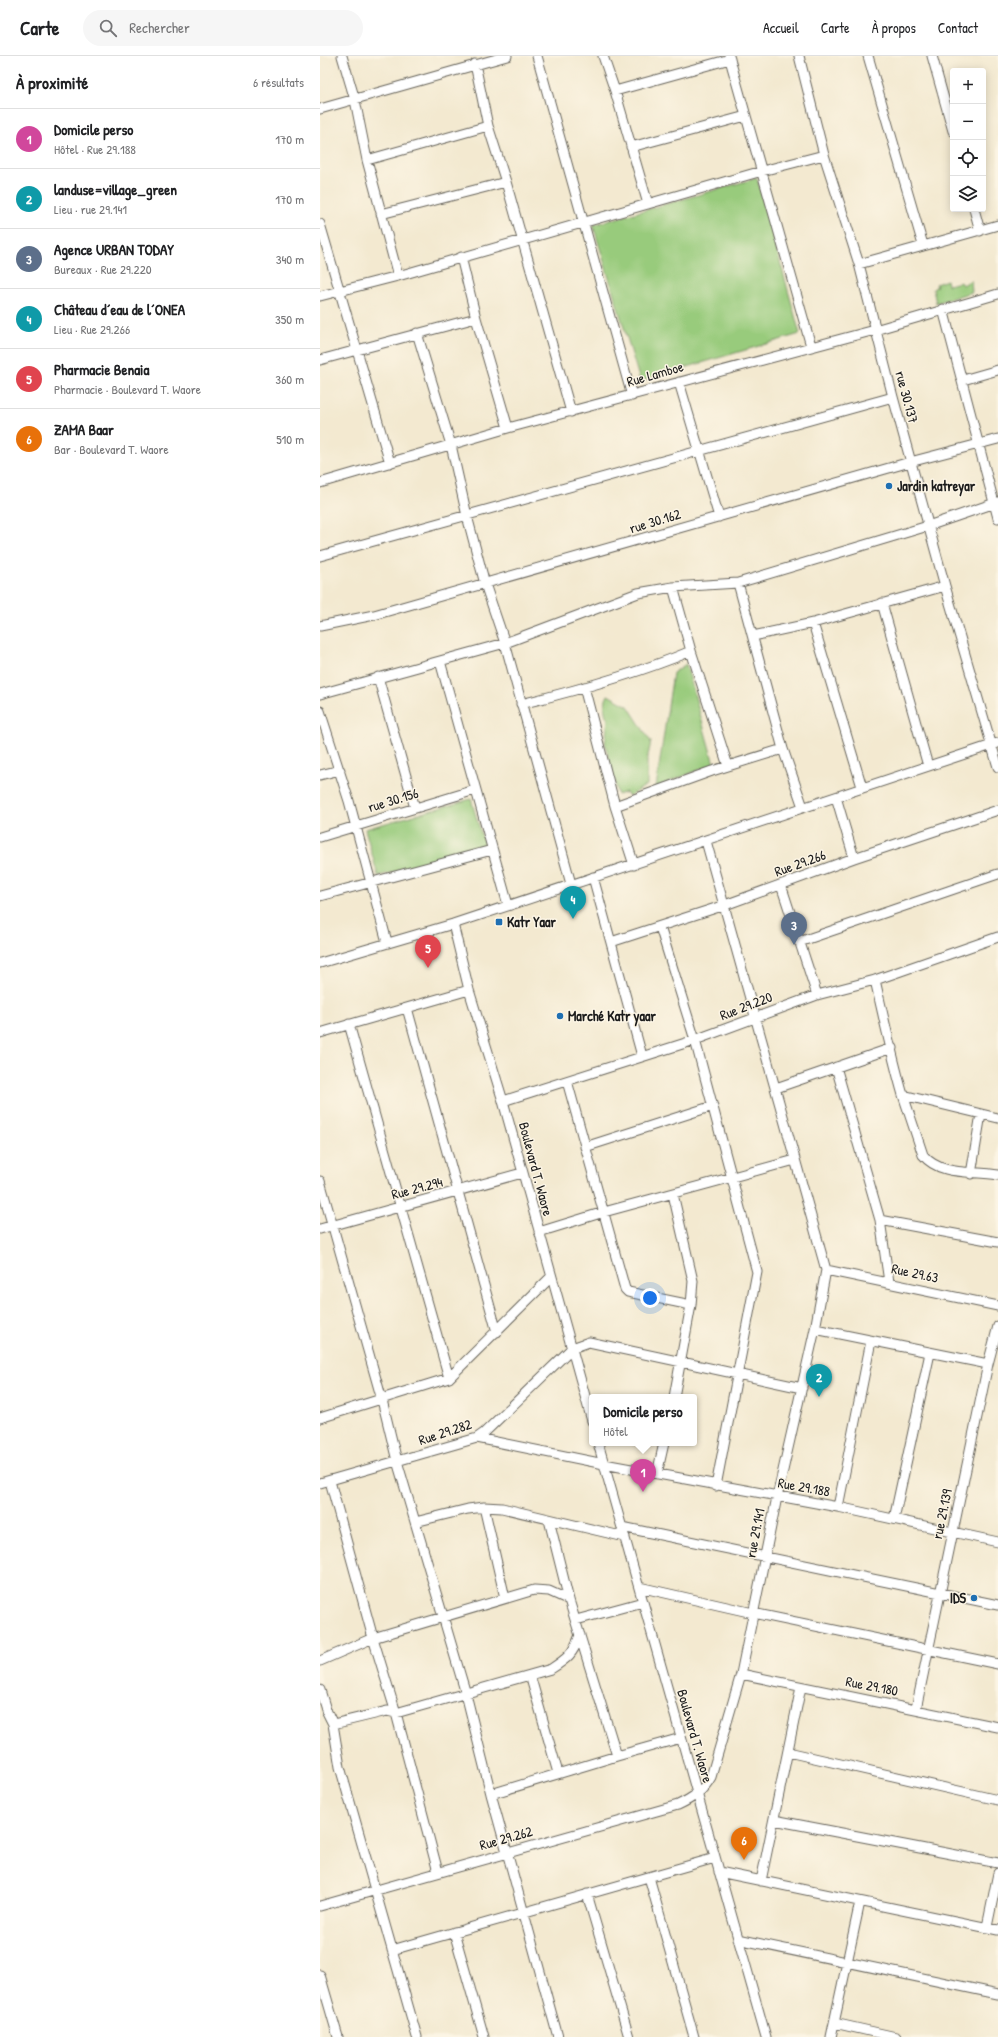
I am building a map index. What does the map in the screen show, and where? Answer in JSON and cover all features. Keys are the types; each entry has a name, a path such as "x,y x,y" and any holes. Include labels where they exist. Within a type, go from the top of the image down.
{"street":[{"path":"342,56 355,100 367,160 398,276"},
{"path":"320,109 507,56"},
{"path":"537,56 632,396"},
{"path":"603,56 615,90 648,204"},
{"name":"rue 30.137","path":"799,56 824,156 859,264 910,462 945,586 995,744"},
{"path":"868,56 923,245"},
{"path":"932,56 950,120"},
{"path":"615,90 730,58 811,346"},
{"path":"475,64 488,126 506,182 571,412"},
{"path":"631,147 746,116"},
{"path":"367,160 488,126"},
{"path":"320,296 398,276 762,171 824,156"},
{"path":"381,214 506,182"},
{"path":"975,212 980,231"},
{"path":"320,224 338,291 390,463"},
{"path":"859,264 923,245 998,226"},
{"path":"461,257 476,318 508,428"},
{"name":"Rue Lamboe","path":"320,483 508,428 875,330 998,294"},
{"path":"943,309 963,380 978,445 996,503 998,518"},
{"path":"320,360 476,318"},
{"path":"418,333 451,445 467,516 485,584 504,643 571,884"},
{"path":"963,380 998,370"},
{"path":"679,382 719,516"},
{"path":"320,556 893,397"},
{"name":"rue 30.162","path":"320,626 374,615 910,462 998,439"},
{"path":"320,694 504,643 638,593 673,587 738,583 928,526 996,503"},
{"path":"738,583 783,749 803,807"},
{"path":"753,636 813,623 945,586"},
{"path":"673,587 691,651 728,766"},
{"path":"882,603 928,766"},
{"path":"813,623 862,787"},
{"path":"521,704 584,687 670,660 691,651"},
{"path":"440,660 508,905"},
{"path":"378,678 415,808"},
{"path":"584,687 615,806 634,865"},
{"path":"320,711 340,770 372,881 387,942"},
{"path":"320,963 387,942 453,924 995,744 998,767"},
{"path":"615,806 728,766 783,749"},
{"path":"320,775 340,770"},
{"name":"rue 30.156","path":"320,837 475,790"},
{"path":"836,797 854,858"},
{"name":"Rue 29.266","path":"611,942 725,905 854,858 998,810"},
{"path":"706,841 826,1270"},
{"path":"320,896 492,850"},
{"path":"799,942 998,874"},
{"path":"593,877 642,1056"},
{"path":"781,885 817,995"},
{"name":"Boulevard T. Waore","path":"453,924 469,990 503,1101 589,1410"},
{"path":"660,927 695,1040 733,1177 757,1272 716,1486"},
{"name":"Rue 29.220","path":"503,1101 695,1040 817,995 875,980 998,937"},
{"path":"875,980 892,1048 893,1062 923,1155 927,1160 946,1170 971,1174 998,1175"},
{"path":"320,1033 469,990"},
{"path":"407,1008 497,1332"},
{"path":"349,1024 449,1378"},
{"path":"776,1088 892,1048"},
{"path":"836,1067 880,1220 889,1282"},
{"path":"567,1081 626,1290 691,1305"},
{"path":"903,1095 998,1118"},
{"path":"585,1147 713,1106"},
{"path":"971,1174 982,1114"},
{"path":"539,1232 604,1212 795,1160"},
{"name":"Rue 29.294","path":"320,1229 522,1173"},
{"path":"320,1181 382,1400 397,1461 466,1694 491,1794 558,2037"},
{"path":"673,1194 692,1268 693,1281 691,1305 675,1394"},
{"path":"880,1220 998,1242"},
{"name":"Rue 29.63","path":"826,1270 998,1306"},
{"name":"rue 29.141","path":"697,1795 706,1786 711,1777 741,1674 777,1497 815,1329 826,1270"},
{"path":"320,1418 449,1378 551,1277"},
{"name":"rue 29.139","path":"916,1709 988,1364 998,1326"},
{"path":"815,1329 988,1364"},
{"path":"838,1507 871,1341"},
{"path":"572,1348 589,1342 738,1376 802,1388"},
{"name":"Rue 29.282","path":"320,1483 477,1438 572,1348"},
{"path":"894,1519 930,1353"},
{"name":"Rue 29.188","path":"477,1438 716,1486 838,1507 998,1542"},
{"name":"Boulevard T. Waore","path":"599,1446 766,2037"},
{"path":"657,1474 663,1446"},
{"path":"330,1481 373,1638 396,1713 438,1872"},
{"path":"415,1522 484,1507 502,1508 625,1537"},
{"path":"484,1507 505,1598"},
{"path":"549,1520 569,1600 617,1756"},
{"path":"622,1527 998,1605"},
{"path":"639,1586 754,1613 998,1664"},
{"path":"320,1661 373,1638 534,1590 549,1591 569,1600"},
{"path":"576,1620 643,1602"},
{"path":"333,1724 387,1711 396,1713 551,1669 566,1660 574,1651 580,1635"},
{"name":"Rue 29.180","path":"741,1674 998,1727"},
{"path":"530,1675 558,1773"},
{"path":"761,1881 801,1687"},
{"path":"320,1690 323,1711 333,1724 340,1767 418,2037"},
{"path":"491,1794 558,1773 682,1738"},
{"path":"788,1752 998,1800"},
{"name":"Rue 29.262","path":"320,1906 678,1805 697,1795"},
{"path":"774,1820 998,1863"},
{"path":"392,1950 715,1858"},
{"path":"719,1872 998,1930"},
{"path":"987,1927 998,1873"},
{"path":"649,1877 694,2037"},
{"path":"588,1894 629,2037"},
{"path":"831,2037 860,1902"},
{"path":"454,1932 484,2037"},
{"path":"738,1939 998,1994"},
{"path":"320,1975 338,2037"},
{"path":"834,2023 894,2037"}],"green space":[{"path":"757,178 800,334 640,381 593,225"},
{"path":"947,280 948,285 961,282 963,285 971,280 972,292 936,303 933,289 937,286 936,284"},
{"path":"686,664 714,764 656,787 673,673"},
{"path":"608,695 628,706 651,742 647,760 647,785 629,796 626,792 618,795 605,743 608,719 605,714 605,707"},
{"path":"471,799 486,850 378,876 365,829"}],"place":[{"name":"Jardin katreyar","path":"889,486"},
{"name":"Château d´eau de l´ONEA","path":"573,919"},
{"name":"Katr Yaar","path":"499,922"},
{"name":"Agence URBAN TODAY","path":"794,945"},
{"name":"Pharmacie Benaia","path":"428,968"},
{"name":"Marché Katr yaar","path":"560,1016"},
{"name":"landuse=village_green","path":"819,1397"},
{"name":"Domicile perso","path":"643,1492"},
{"name":"IDS","path":"974,1598"},
{"name":"ZAMA Baar","path":"744,1860"}]}
